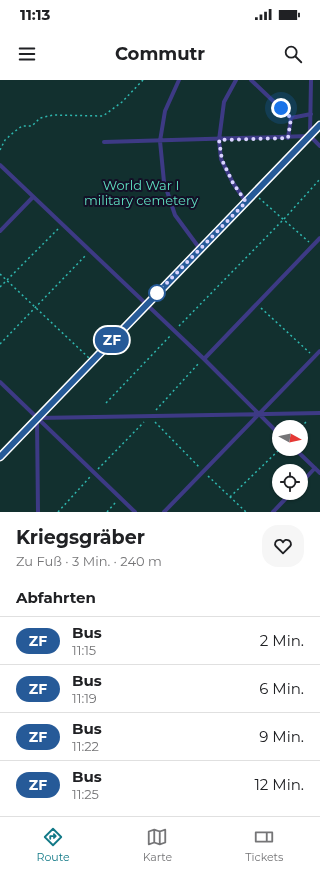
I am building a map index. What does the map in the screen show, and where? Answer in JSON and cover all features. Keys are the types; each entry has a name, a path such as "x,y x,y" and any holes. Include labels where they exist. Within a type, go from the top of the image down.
{"lane":[{"path":"179,80 165,111 160,141 164,182 175,215 200,249"},
{"path":"236,80 224,102 219,140 222,160 233,183 246,202"},
{"path":"251,80 291,118"},
{"path":"311,80 310,136 320,146"},
{"path":"291,118 311,114"},
{"path":"288,138 291,118"},
{"path":"0,457 320,125"},
{"path":"104,142 288,138 310,136"},
{"path":"0,165 175,331 272,427"},
{"path":"0,231 33,196"},
{"path":"204,359 320,238"},
{"path":"164,512 320,351"},
{"path":"0,382 135,512"},
{"path":"37,418 320,413"},
{"path":"37,418 38,512"},
{"path":"302,456 320,473"},
{"path":"308,475 315,468"},
{"path":"273,512 284,500"}],"path":[{"path":"0,150 6,140 14,132 22,126 32,126 40,118 53,115 103,116 122,102 143,80"},
{"path":"106,403 284,219 320,178"},
{"path":"254,194 313,245"},
{"path":"0,287 62,224"},
{"path":"0,344 90,251"},
{"path":"0,274 92,361"},
{"path":"257,304 314,357"},
{"path":"58,512 204,359"},
{"path":"150,416 203,472 246,512"},
{"path":"230,497 273,456"},
{"path":"107,512 120,498"}],"green space":[{"name":"World War I military cemetery","path":"0,80 320,80 320,512 0,512"}],"bus line":[{"name":"ZF","path":"0,457 320,125"}],"route":[{"path":"157,293 246,202 233,183 222,160 219,140 288,138 291,118 281,108"}]}
